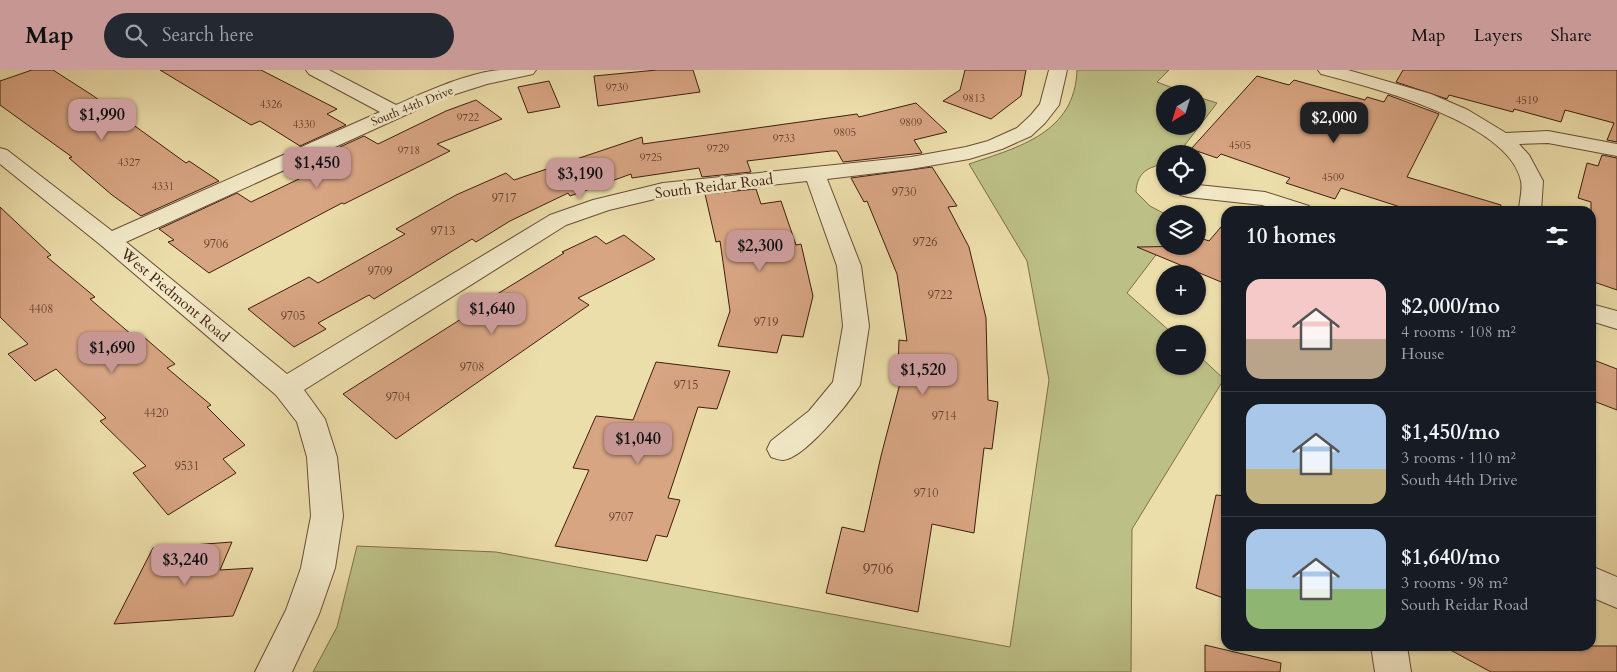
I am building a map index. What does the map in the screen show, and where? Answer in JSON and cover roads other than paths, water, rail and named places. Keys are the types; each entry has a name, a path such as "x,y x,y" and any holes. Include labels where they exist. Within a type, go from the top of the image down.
{"street":[{"path":"315,70 394,112"},
{"name":"South 44th Drive","path":"110,241 394,112 462,86 503,74 527,70"},
{"name":"South Reidar Road","path":"286,388 558,220 601,205 663,190 911,163 969,153 995,145 1024,132 1038,119 1049,105 1058,70"},
{"path":"1327,70 1403,91 1433,102 1464,115 1503,139 1525,165 1531,178 1534,194 1531,206"},
{"path":"1503,139 1548,137 1617,150"},
{"name":"West Piedmont Road","path":"0,154 110,241 286,388 311,419 322,457 327,516 318,568 302,614 274,672"},
{"path":"782,449 819,419 846,384 856,326 849,266 815,174"},
{"path":"1206,192 1265,199 1286,206"},
{"path":"1596,314 1617,320"},
{"path":"1596,583 1617,593"},
{"path":"1390,651 1393,672"}]}
